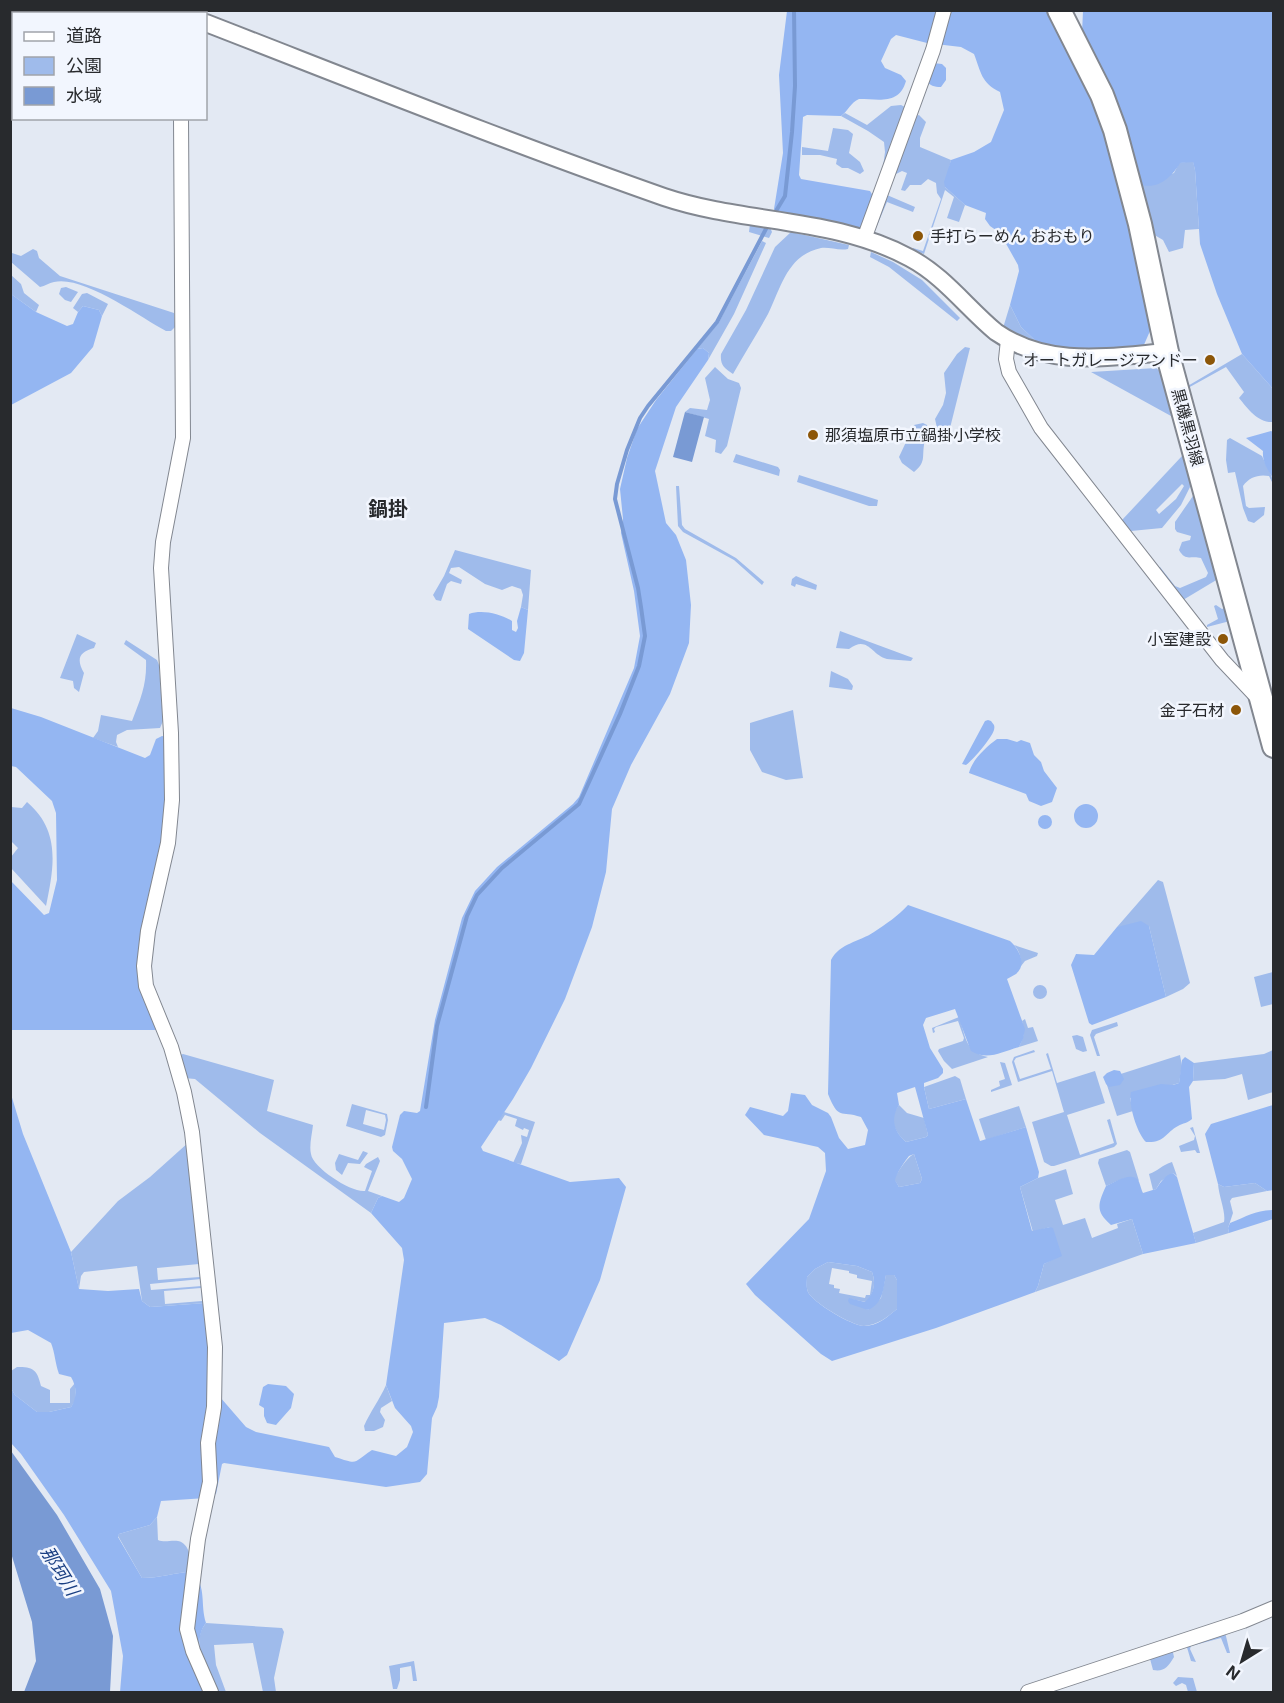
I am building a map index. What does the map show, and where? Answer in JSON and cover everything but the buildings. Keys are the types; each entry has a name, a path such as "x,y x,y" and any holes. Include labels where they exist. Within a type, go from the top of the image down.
{"main road":[{"name":"黒磯黒羽線","path":"1059,10 1090,69 1115,130 1140,224 1167,352 1267,713 1274,746"}],"street":[{"path":"864,239 933,50 944,10"},
{"path":"207,23 494,135 668,198 864,239 910,258 928,270 955,293 982,321 1008,340 1028,349 1083,359 1167,352"},
{"path":"181,120 183,438 163,542 161,568 171,733 172,800 168,843 148,931 144,966 146,986 171,1047 193,1135 215,1347 214,1407 208,1443 210,1482 198,1539 187,1629 193,1651 211,1692"},
{"path":"1008,340 1006,359 1010,372 1041,428 1222,660 1267,713"},
{"path":"1028,1692 1243,1621 1274,1608"}],"green space":[{"path":"901,105 907,108 883,167 884,142 841,116 845,113 867,125 891,106"},
{"path":"919,115 926,122 920,138 920,147 951,160 945,187 965,205 959,222 947,218 954,197 945,190 924,254 913,248 923,251 941,199 937,193 936,183 928,179 921,185 910,185 905,191 901,190 907,173 902,171 892,176 915,116"},
{"path":"833,128 848,130 853,134 849,153 860,162 864,171 860,174 848,168 842,168 836,164 837,159 820,155 802,155 802,147 828,151"},
{"path":"1193,161 1199,229 1185,230 1183,248 1169,252 1163,240 1151,233 1139,184 1174,173 1179,163"},
{"path":"887,195 915,207 913,212 887,202 873,235 871,230"},
{"path":"750,224 769,225 772,232 769,238 749,232"},
{"path":"791,232 849,245 848,249 821,248 809,252 793,265 733,374 723,366 721,354 746,310 775,247"},
{"path":"762,241 766,243 734,314 708,360 709,353 703,348 697,349 719,322"},
{"path":"33,249 37,251 39,258 60,276 174,313 175,327 171,331 166,331 111,299 80,285 54,282 40,287 11,262 12,253 21,256"},
{"path":"871,252 893,262 922,280 960,318 957,321 889,267 870,257"},
{"path":"11,275 21,284 24,293 39,305 36,312 11,294"},
{"path":"66,287 78,292 71,302 59,294 61,288"},
{"path":"87,293 108,304 102,316 99,310 83,306 78,312 73,308 82,294"},
{"path":"1010,305 1021,327 1039,344 1003,328"},
{"path":"965,347 970,348 948,436 937,428 935,419 943,405 946,393 944,373 957,354"},
{"path":"1242,354 1273,389 1273,422 1258,418 1246,407 1239,398 1244,392 1226,367 1186,387"},
{"path":"715,367 728,379 739,383 741,388 727,446 721,454 715,452 716,440 705,436 709,419 685,412 690,408 707,410 710,400 705,378"},
{"path":"1156,368 1161,372 1171,416 1091,372"},
{"path":"923,423 927,425 928,430 923,460 914,472 902,463 899,457 914,425"},
{"path":"1230,438 1262,456 1272,477 1273,484 1269,476 1262,475 1251,478 1243,486 1246,506 1249,508 1265,507 1264,515 1254,523 1248,521 1243,508 1235,472 1228,473 1227,440"},
{"path":"736,454 778,467 779,476 733,462"},
{"path":"1184,456 1192,483 1181,505 1162,528 1131,531 1122,520","holes":["1182,484 1184,486 1176,499 1159,514 1156,510"]},
{"path":"799,475 878,500 877,506 869,506 797,482"},
{"path":"676,486 679,486 682,525 685,529 736,558 764,582 762,585 734,560 683,532 678,526"},
{"path":"1195,493 1218,579 1183,600 1157,568 1160,567 1175,586 1180,588 1206,577 1208,573 1201,558 1186,557 1179,550 1182,542 1190,540 1191,536 1177,532 1175,529 1175,522"},
{"path":"455,550 531,570 528,610 521,607 523,595 521,589 512,586 502,590 485,584 459,567 451,568 449,573 462,580 461,584 451,581 447,584 441,601 436,600 433,595"},
{"path":"796,576 817,585 816,590 796,584 795,587 791,585 792,579"},
{"path":"1214,606 1222,609 1227,607 1230,621 1207,627 1218,619"},
{"path":"840,631 913,658 911,661 887,659 861,644 849,649 836,648"},
{"path":"77,634 96,643 94,648 80,657 84,673 79,692 74,688 73,681 60,678"},
{"path":"126,640 157,660 163,721 160,728 127,730 117,735 118,747 93,738 98,731 101,715 132,721 141,698 146,676 146,660 124,644"},
{"path":"831,671 848,679 853,686 852,690 829,687"},
{"path":"793,710 803,778 786,780 762,772 750,750 750,723"},
{"path":"27,802 38,813 50,837 52,864 46,906 11,868 11,857 18,848 11,841 11,807 22,808"},
{"path":"1158,880 1163,882 1190,983 1166,997 1149,926 1117,927"},
{"path":"1014,945 1038,953 1037,956 1025,961 1021,966 1020,955"},
{"path":"1273,972 1273,1004 1261,1007 1254,977"},
{"path":"1037,985 1043,985 1047,992 1043,999 1037,999 1033,995 1033,989"},
{"path":"959,1017 968,1043 980,1055 988,1057 952,1069 938,1051 963,1041 958,1021 936,1027 933,1033 932,1028"},
{"path":"1025,1019 1028,1028 1033,1027 1038,1041 1019,1047 1024,1034 1022,1021"},
{"path":"1117,1022 1118,1026 1096,1034 1094,1037 1100,1056 1097,1056 1090,1035 1092,1030"},
{"path":"1072,1036 1083,1037 1087,1051 1076,1049"},
{"path":"1034,1050 1035,1052 1016,1058 1014,1061 1020,1079 1051,1069 1046,1054 1048,1053 1057,1083 1095,1071 1105,1103 1067,1115 1080,1155 1114,1143 1107,1120 1110,1119 1117,1144 1114,1147 1054,1166 1044,1162 1032,1122 1064,1112 1052,1071 1018,1082 1012,1062 1014,1057"},
{"path":"1273,1050 1273,1092 1248,1100 1242,1074 1225,1079 1193,1081 1194,1063 1264,1054"},
{"path":"183,1054 274,1080 267,1111 313,1125 310,1147 313,1160 343,1184 359,1191 365,1191 372,1171 364,1167 378,1157 380,1161 368,1191 382,1196 378,1198 371,1213 260,1133 195,1079 184,1078 177,1056"},
{"path":"1180,1055 1182,1066 1179,1083 1130,1098 1133,1111 1117,1116 1105,1079"},
{"path":"1000,1062 1005,1063 1012,1085 991,1092 1000,1086 999,1081 1005,1079"},
{"path":"955,1076 960,1079 966,1099 929,1109 924,1087"},
{"path":"352,1104 387,1114 385,1135 381,1137 346,1126","holes":["366,1110 385,1115 384,1130 363,1124"]},
{"path":"899,1105 907,1113 924,1118 928,1135 926,1137 906,1142 902,1138 893,1120"},
{"path":"1019,1106 1026,1127 986,1140 979,1119"},
{"path":"504,1112 535,1122 521,1164 513,1163 522,1143 521,1135 527,1137 529,1130 515,1126 517,1119 505,1115 501,1121 498,1120"},
{"path":"1193,1127 1200,1153 1195,1150 1181,1152 1179,1146 1194,1140 1195,1136 1190,1128"},
{"path":"189,1142 203,1277 150,1284 151,1290 202,1286 206,1303 150,1307 142,1301 137,1266 84,1272 79,1289 71,1252 118,1201 150,1177","holes":["199,1264 200,1277 158,1280 157,1268","201,1288 202,1301 165,1304 164,1291"]},
{"path":"1127,1150 1130,1152 1139,1181 1127,1178 1106,1186 1098,1163 1099,1159"},
{"path":"363,1151 368,1153 360,1164 348,1163 342,1175 336,1170 335,1163 339,1154 358,1160"},
{"path":"914,1154 922,1179 920,1183 899,1187 894,1179 906,1161"},
{"path":"1172,1162 1177,1176 1173,1173 1153,1190 1149,1174"},
{"path":"1066,1169 1073,1194 1055,1200 1063,1225 1085,1218 1092,1238 1118,1228 1117,1224 1132,1219 1143,1254 1035,1292 1044,1264 1061,1255 1050,1227 1033,1232 1020,1187 1038,1178"},
{"path":"1255,1183 1267,1191 1232,1198 1230,1201 1233,1213 1228,1228 1229,1233 1196,1243 1193,1233 1224,1222 1218,1184 1224,1187"},
{"path":"828,1262 857,1266 872,1272 874,1288 869,1299 866,1302 850,1299 868,1310 881,1298 886,1275 894,1275 897,1280 897,1309 882,1320 864,1326 843,1318 817,1302 808,1292 807,1277 815,1269","holes":["832,1268 857,1275 857,1278 872,1281 870,1295 866,1295 865,1298 839,1293 840,1289 829,1284"]},
{"path":"17,1367 34,1370 41,1386 50,1390 50,1403 70,1403 70,1389 75,1383 76,1400 71,1407 37,1412 15,1395 11,1388 11,1371"},
{"path":"386,1385 392,1401 381,1408 380,1412 385,1420 383,1427 374,1431 365,1431 364,1426"},
{"path":"157,1517 158,1540 182,1542 189,1553 193,1571 142,1578 118,1536 150,1525"},
{"path":"206,1623 282,1628 284,1632 274,1678 276,1692 263,1692 253,1643 214,1645 216,1665 226,1692 215,1692 204,1666 200,1648 201,1631"},
{"path":"1225,1632 1230,1653 1227,1653 1221,1638 1191,1646 1190,1649 1196,1662 1191,1661 1186,1644"},
{"path":"1172,1648 1174,1657 1168,1666 1160,1670 1153,1670 1149,1655"},
{"path":"414,1661 417,1681 413,1681 411,1666 400,1668 397,1689 393,1689 389,1666"},
{"path":"1178,1677 1193,1678 1197,1692 1188,1692 1186,1685 1182,1683 1176,1686 1173,1683"}],"shaded area":[{"path":"787,11 1048,11 1108,135 1150,331 1143,347 1080,354 1039,344 1021,327 1010,305 1019,271 1018,265 1000,233 985,219 986,213 965,205 945,187 944,182 951,160 974,152 991,142 1004,110 1000,92 985,81 974,54 961,47 927,43 896,35 891,39 881,61 885,68 901,75 906,81 899,94 881,100 859,99 841,116 807,115 803,117 799,175 801,179 870,191 875,199 863,233 778,216 774,209 783,153 779,75"},
{"path":"1083,11 1273,11 1273,389 1242,354 1217,294 1200,244 1193,162 1180,163 1168,178 1158,184 1146,186 1139,184 1082,33"},
{"path":"933,63 942,64 946,68 946,80 941,87 932,86 926,80"},
{"path":"11,294 36,312 67,326 73,324 83,306 99,310 102,316 93,347 71,373 11,405"},
{"path":"703,348 709,353 708,360 676,407 655,471 666,523 676,535 686,560 691,605 689,643 670,694 631,765 612,809 606,872 592,927 565,999 531,1068 481,1147 483,1151 570,1182 619,1178 626,1187 600,1280 567,1355 559,1361 501,1325 485,1318 444,1323 439,1397 432,1418 427,1474 420,1482 386,1487 224,1463 216,1494 206,1498 161,1501 157,1517 150,1525 119,1534 118,1537 142,1578 193,1571 197,1578 202,1590 206,1623 202,1630 199,1647 207,1692 120,1692 123,1656 111,1591 64,1515 11,1443 11,1388 15,1395 37,1412 71,1407 76,1392 71,1377 59,1374 51,1343 28,1330 11,1333 10,1091 23,1134 71,1252 79,1289 108,1291 139,1289 142,1301 150,1307 206,1303 220,1397 246,1427 256,1432 329,1447 335,1457 352,1462 372,1450 396,1456 407,1447 413,1432 411,1426 395,1408 386,1385 404,1260 402,1248 371,1213 378,1198 382,1196 399,1202 404,1198 412,1179 402,1159 392,1147 400,1115 404,1111 417,1113 420,1111 435,1020 462,918 475,891 497,867 579,797 634,668 640,636 634,591 621,533 623,519 620,489 637,429 656,400 697,349"},
{"path":"1273,432 1273,478 1264,462 1263,451 1246,438"},
{"path":"521,607 528,610 524,653 520,661 514,660 468,629 469,614 485,612 497,614 512,621 512,630 516,632"},
{"path":"11,708 41,717 145,758 150,755 156,739 162,736 167,737 169,797 141,985 156,1030 11,1030 10,880 44,915 49,913 57,880 56,813 52,801 16,767 11,766"},
{"path":"988,720 994,726 992,734 973,759 966,765 962,764 985,721"},
{"path":"997,739 1017,742 1021,740 1030,743 1034,755 1057,788 1052,802 1041,806 1029,801 1026,794 969,773 976,759"},
{"path":"1086,804 1094,808 1098,816 1094,824 1086,828 1078,824 1074,816 1078,808"},
{"path":"1042,815 1048,815 1052,822 1048,829 1042,829 1038,825 1038,819"},
{"path":"908,905 1010,941 1019,952 1020,970 1007,979 1025,1029 1019,1047 995,1055 977,1054 971,1051 955,1009 926,1018 923,1025 930,1048 943,1069 943,1073 938,1078 924,1083 924,1087 929,1109 966,1099 980,1141 1026,1127 1039,1172 1038,1178 1020,1187 1032,1231 1053,1228 1062,1256 1044,1264 1035,1292 936,1328 832,1361 821,1354 755,1295 746,1284 809,1219 826,1171 825,1153 818,1147 764,1135 745,1115 750,1107 783,1116 788,1111 791,1093 805,1095 812,1105 828,1113 839,1138 848,1149 865,1145 868,1130 861,1117 838,1111 828,1094 831,960 839,950 874,932","holes":["915,1087 928,1135 906,1142 899,1134 894,1120 899,1105 897,1093","914,1154 922,1179 920,1183 899,1187 895,1180 909,1156","828,1262 857,1266 872,1272 873,1288 868,1299 865,1302 849,1298 848,1301 850,1304 868,1310 877,1304 883,1291 886,1275 894,1275 897,1280 897,1309 869,1326 858,1325 842,1318 817,1302 808,1292 807,1277 815,1269"]},
{"path":"1141,921 1149,926 1166,997 1092,1025 1089,1023 1071,965 1076,954 1094,955 1117,927"},
{"path":"1185,1057 1194,1063 1193,1081 1189,1087 1192,1119 1157,1141 1146,1142 1134,1118 1131,1092 1161,1084 1179,1083 1182,1060"},
{"path":"1114,1070 1120,1071 1124,1079 1120,1085 1109,1087 1103,1077"},
{"path":"1273,1105 1273,1190 1267,1191 1255,1183 1224,1187 1218,1184 1205,1134 1211,1124"},
{"path":"1173,1173 1177,1177 1196,1243 1143,1254 1132,1219 1111,1225 1100,1211 1101,1198 1106,1186 1122,1178 1135,1178 1139,1181 1143,1193 1156,1189 1165,1177"},
{"path":"1273,1210 1273,1219 1229,1233 1230,1223 1256,1213"},
{"path":"268,1384 286,1386 294,1394 291,1408 276,1425 267,1423 264,1408 259,1405 263,1387"}],"water":[{"path":"685,412 704,417 692,462 673,457"},
{"name":"那珂川","path":"11,1451 57,1515 100,1589 113,1636 110,1692 24,1692 36,1661 32,1622 11,1553"}],"waterway":[{"path":"773,216 785,196 792,132 795,86 794,10"},
{"path":"426,1107 437,1026 467,916 477,895 502,868 579,804 639,666 645,636 641,607 615,499 627,450 640,418 648,406 717,322 768,225"}],"place":[{"name":"手打らーめん おおもり","path":"918,236"},
{"name":"オートガレージアンドー","path":"1210,360"},
{"name":"那須塩原市立鍋掛小学校","path":"813,435"},
{"name":"小室建設","path":"1223,639"},
{"name":"金子石材","path":"1236,710"}],"district":[{"name":"鍋掛","path":"388,509"}]}
